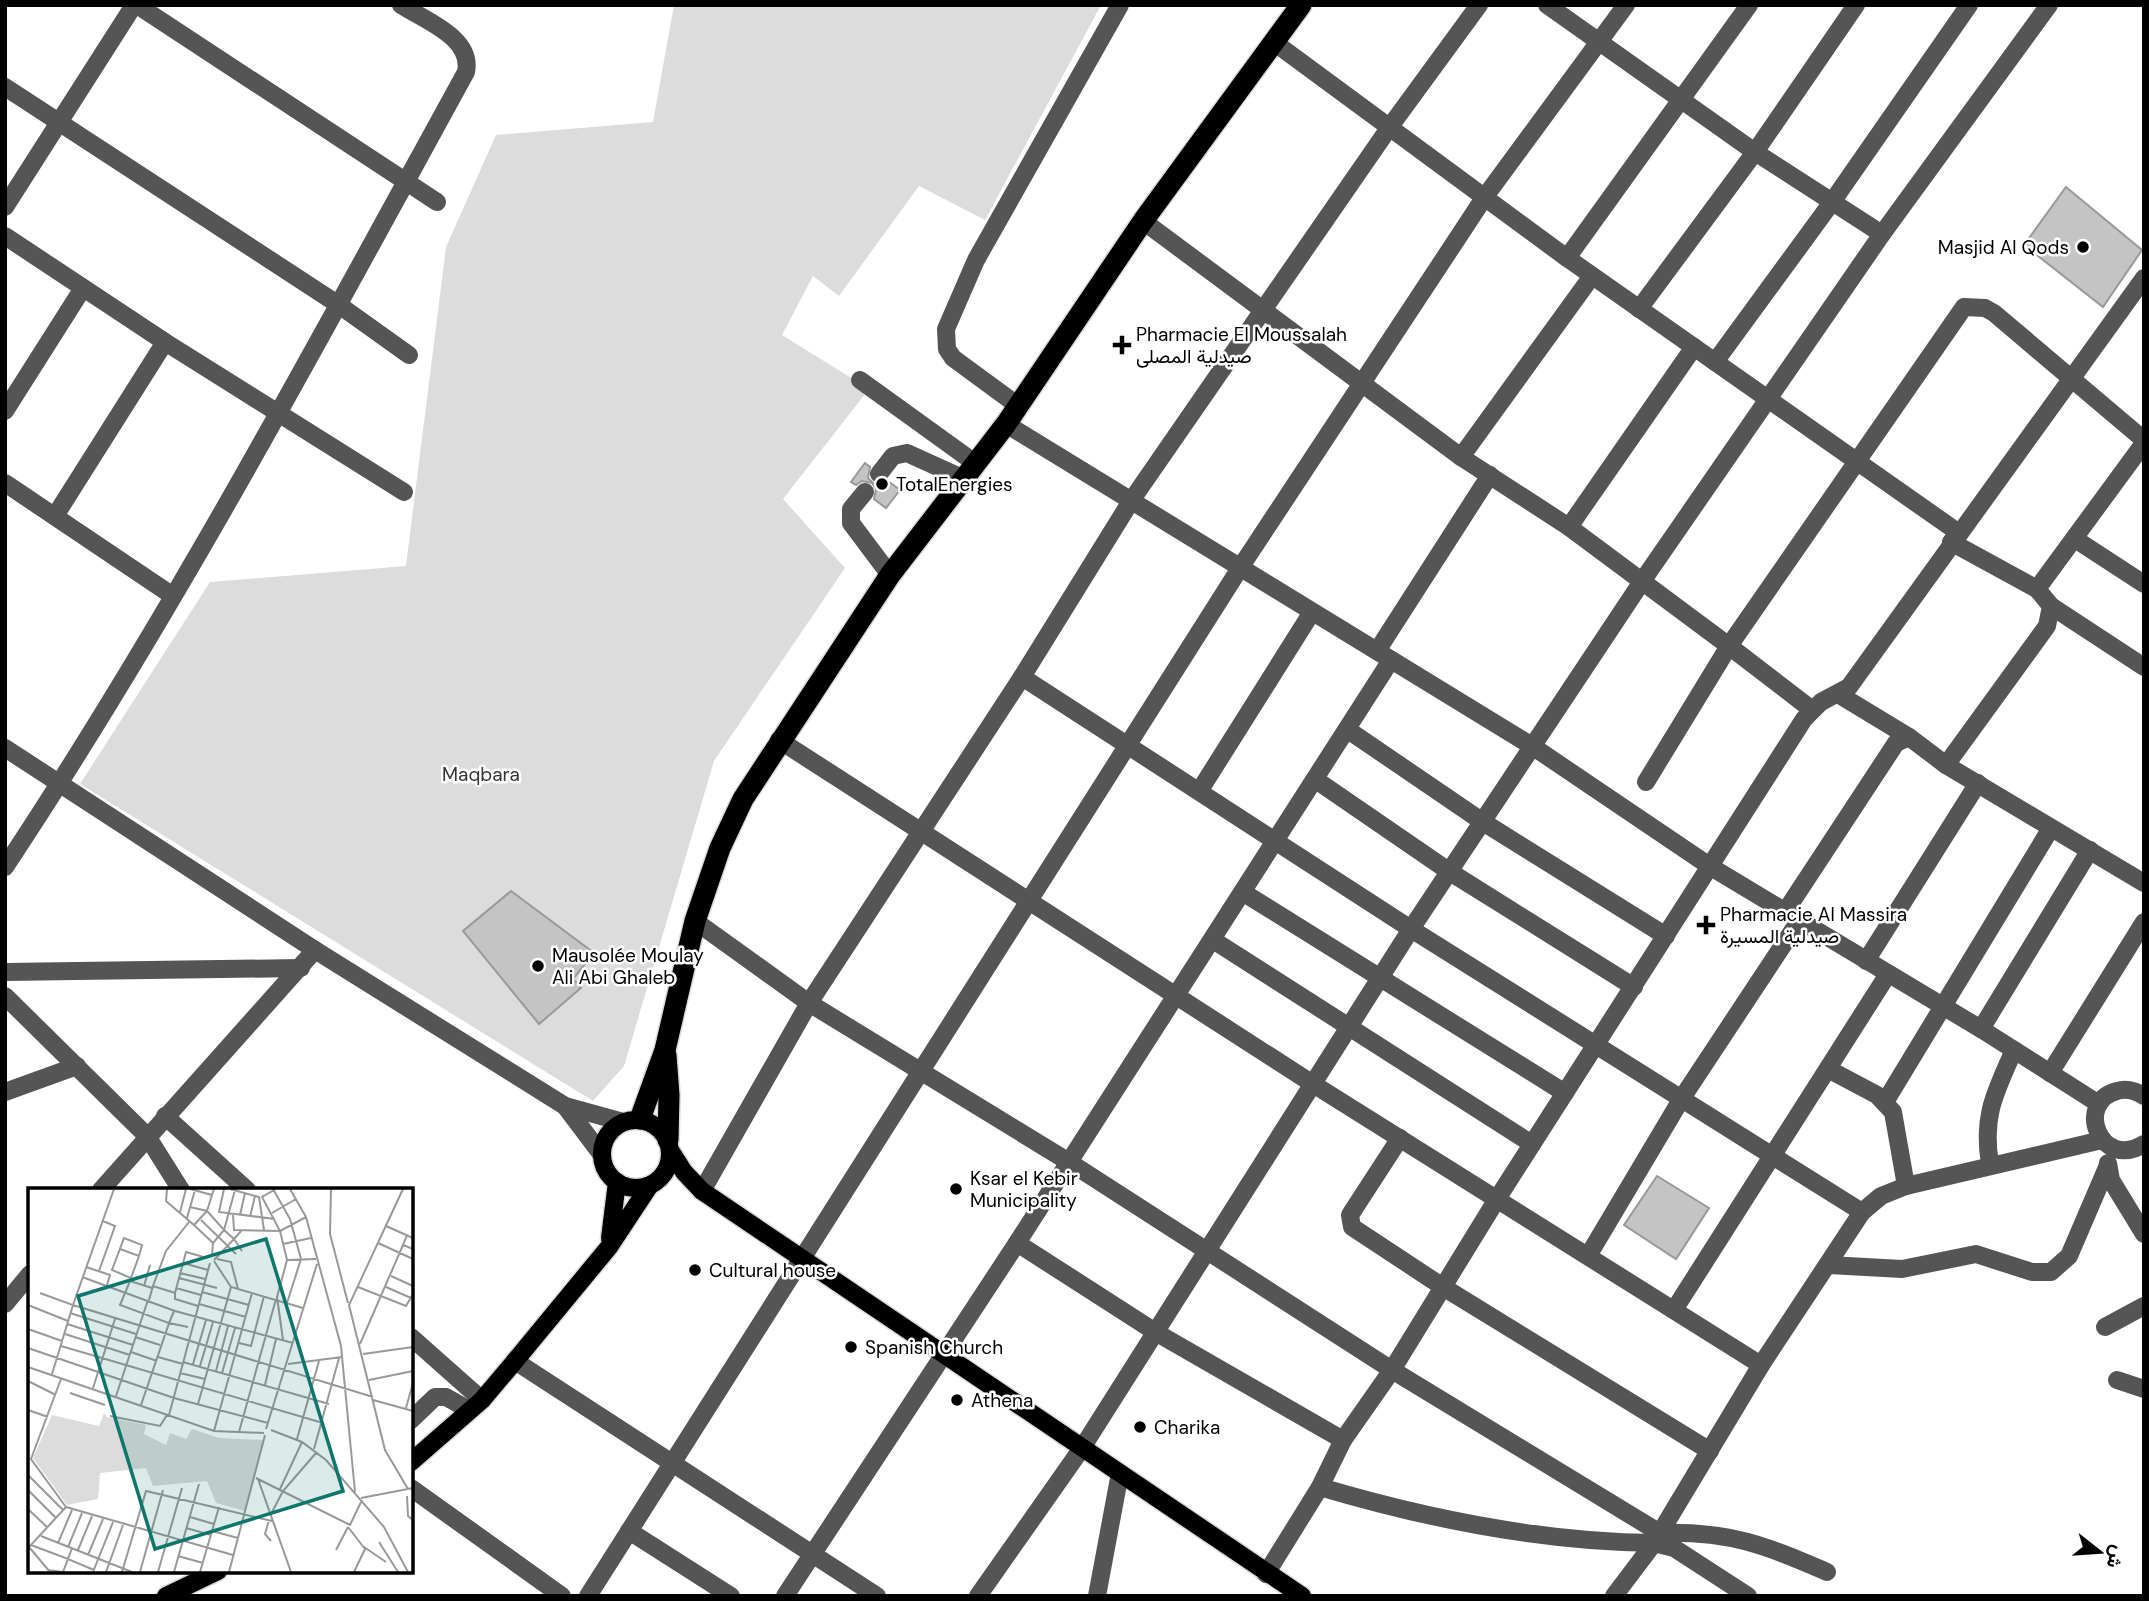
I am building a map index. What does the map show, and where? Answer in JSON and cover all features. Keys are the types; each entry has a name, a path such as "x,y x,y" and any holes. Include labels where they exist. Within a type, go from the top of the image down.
{"highway":[{"path":"631,1120 665,1050 695,921 720,848 737,811 779,740 890,575 1011,414 1143,221 1301,5"},
{"path":"665,1050 669,1095 669,1145"}],"main road":[{"path":"702,1191 654,1183 633,1188 617,1182 609,1175 602,1155 607,1135 631,1120 656,1126 684,1172 702,1191 1302,1596"},
{"path":"413,1460 476,1405 609,1247 670,1161 669,1145"},
{"path":"609,1247 617,1182"},
{"path":"166,1596 214,1573"}],"street":[{"path":"5,207 135,5 437,202"},
{"path":"5,867 61,783 173,596 339,305 466,72 469,60 457,40 401,5"},
{"path":"1120,5 1004,206 976,260 946,329 947,349 953,358 1011,414 1131,501 1532,746 1711,867 1981,1029 2099,1104"},
{"path":"702,1191 809,1003 918,832 1022,677 1131,501 1389,128 1479,5"},
{"path":"1547,5 1755,152 1882,234"},
{"path":"588,1596 1240,568 1484,198 1626,5"},
{"path":"1567,258 1749,5"},
{"path":"1639,309 1755,152 1856,5"},
{"path":"1716,362 1832,202 1969,5"},
{"path":"978,1596 1082,1448 1157,1333 1205,1250 1411,929 1643,580 1882,234 2049,5"},
{"path":"1275,43 1592,276 1857,461 1955,538 2037,589 2051,607 2144,667"},
{"path":"5,88 339,305 410,355"},
{"path":"1143,221 1363,381 1461,457 1569,527 1643,580 1811,709"},
{"path":"5,236 165,342 404,492"},
{"path":"1461,457 1592,276"},
{"path":"1266,1574 1320,1487 1342,1440 1392,1370 1497,1199 1811,709 1849,687 2144,278"},
{"path":"5,411 83,288"},
{"path":"1646,782 1729,646 1964,307 1985,308 1994,313 2144,441 2037,589"},
{"path":"55,516 165,342"},
{"path":"1569,527 1694,347"},
{"path":"860,380 968,470"},
{"path":"879,474 893,456 907,453 968,470"},
{"path":"785,1596 1017,1243 1348,730 1384,656 1490,475"},
{"path":"5,483 173,596"},
{"path":"865,492 851,509 851,523 890,575"},
{"path":"2074,539 2144,584"},
{"path":"1946,765 2047,626 2051,607"},
{"path":"1200,790 1312,612"},
{"path":"1022,677 1411,929 1773,1153 1862,1212"},
{"path":"1839,694 1909,737 1946,765 2144,883"},
{"path":"1348,730 1483,822 1666,936"},
{"path":"1588,1256 1891,748 1909,737"},
{"path":"779,740 1313,1084 1761,1365"},
{"path":"5,748 315,950 565,1106 631,1120"},
{"path":"1316,780 1450,872 1634,987"},
{"path":"1866,961 1978,783"},
{"path":"1885,1102 2052,828"},
{"path":"1981,1029 2090,850"},
{"path":"1244,893 1565,1093"},
{"path":"695,921 809,1003 1069,1162 1748,1596"},
{"path":"2050,1073 2144,922"},
{"path":"1213,940 1532,1144"},
{"path":"103,1188 315,950"},
{"path":"5,972 301,968"},
{"path":"1674,1310 1888,974"},
{"path":"5,996 147,1136 180,1188"},
{"path":"1990,1164 1985,1134 1993,1097 2014,1050"},
{"path":"5,1093 77,1066"},
{"path":"1828,1069 1885,1102 1893,1112 1906,1186"},
{"path":"2143,1093 2132,1090 2113,1092 2099,1104 2095,1123 2106,1143 2111,1180 2144,1234"},
{"path":"565,1106 602,1155"},
{"path":"165,1116 245,1188"},
{"path":"1400,1139 1350,1215 1352,1227 1443,1287 1710,1451"},
{"path":"1614,1596 1657,1538 1761,1365 1862,1212 1881,1196 1906,1186 1990,1164 2106,1143 2128,1150 2144,1144"},
{"path":"1829,1265 1902,1269 1976,1254 2032,1272 2050,1272 2069,1256 2108,1165"},
{"path":"1017,1243 1157,1333 1342,1440"},
{"path":"5,1304 28,1276"},
{"path":"2105,1327 2144,1306"},
{"path":"413,1339 476,1405"},
{"path":"515,1361 877,1596"},
{"path":"2117,1380 2144,1389"},
{"path":"413,1418 435,1397 446,1397 476,1405"},
{"path":"1097,1596 1120,1473"},
{"path":"1320,1487 1430,1516 1499,1528 1657,1538 1704,1531 1751,1541 1827,1572"},
{"path":"413,1489 562,1596"},
{"path":"629,1531 731,1596"}],"green space":[{"name":"Maqbara","path":"674,5 1101,5 985,220 919,186 839,296 813,276 782,335 869,389 783,499 845,568 714,761 624,1066 593,1101 80,784 210,582 406,566 446,247 496,135 653,122"}],"building":[{"name":"Masjid Al Qods","path":"2066,187 2142,250 2103,307 2024,245"},
{"path":"865,463 870,467 868,478 873,483 883,485 888,481 900,490 886,508 874,499 876,489 872,483 862,481 856,485 851,482"},
{"name":"Mausolée Moulay Ali Abi Ghaleb","path":"511,891 594,953 573,979 581,988 539,1024 463,931"},
{"path":"1657,1176 1709,1208 1676,1259 1624,1225"}],"place":[{"name":"Masjid Al Qods","path":"2083,247"},
{"name":"Pharmacie El Moussalah صيدلية المصلى","path":"1122,345"},
{"name":"TotalEnergies","path":"882,484"},
{"name":"Pharmacie Al Massira صيدلية المسيرة","path":"1706,925"},
{"name":"Mausolée Moulay Ali Abi Ghaleb","path":"538,966"},
{"name":"Ksar el Kebir Municipality","path":"956,1189"},
{"name":"Cultural house","path":"695,1270"},
{"name":"Spanish Church","path":"851,1347"},
{"name":"Athena","path":"957,1400"},
{"name":"Charika","path":"1140,1427"}]}
